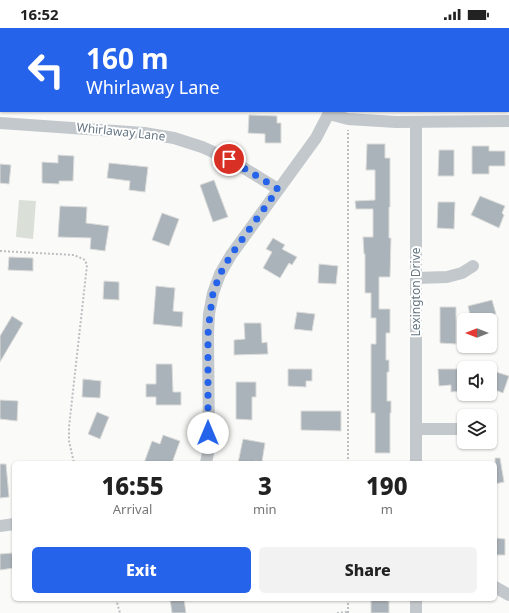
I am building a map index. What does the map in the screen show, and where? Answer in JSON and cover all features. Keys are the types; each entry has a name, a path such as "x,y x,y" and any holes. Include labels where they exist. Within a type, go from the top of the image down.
{"street":[{"path":"206,461 209,448 208,334 213,293 220,274 231,255 316,138 330,112 348,119 416,122 509,121"},
{"name":"Whirlaway Lane","path":"0,122 144,133 174,138 202,147 229,159 278,189"},
{"name":"Lexington Drive","path":"416,122 416,461"},
{"path":"416,278 447,277 462,273 473,266"},
{"path":"416,429 457,429"},
{"path":"0,526 12,524"},
{"path":"497,588 509,595"},
{"path":"416,601 416,613"}],"path":[{"path":"348,119 348,461"},
{"path":"0,252 74,255 85,260 87,265 69,441 74,461"},
{"path":"117,601 120,613"},
{"path":"336,613 348,612 348,601"}],"shaded area":[{"path":"19,200 36,201 33,239 16,237"}],"building":[{"path":"249,115 277,116 277,123 281,123 281,143 265,143 265,134 248,133"},
{"path":"367,144 385,144 385,158 390,158 390,277 379,277 379,309 390,309 390,333 386,333 386,360 389,360 389,372 387,372 387,401 391,401 390,453 375,453 375,413 371,413 371,344 376,344 376,318 371,318 371,293 365,293 365,254 363,237 373,237 373,209 356,209 355,201 375,200 375,170 366,170"},
{"path":"472,146 489,146 489,151 505,151 505,166 489,166 489,174 472,174"},
{"path":"439,150 454,150 454,176 438,176"},
{"path":"58,155 74,156 73,181 59,181 59,184 42,183 42,162 58,163"},
{"path":"109,163 148,167 145,192 129,190 130,181 107,178"},
{"path":"0,164 11,165 9,184 0,183"},
{"path":"214,180 228,217 213,222 200,185"},
{"path":"480,196 505,206 502,213 504,215 499,228 471,215"},
{"path":"438,202 455,202 454,229 437,228"},
{"path":"60,206 87,207 86,223 109,226 105,251 90,249 91,238 58,237"},
{"path":"162,213 179,219 169,246 152,240"},
{"path":"273,238 285,245 282,249 297,257 292,265 289,263 280,278 263,268 272,252 266,249"},
{"path":"9,257 33,258 33,271 8,270"},
{"path":"319,264 338,266 336,284 318,283"},
{"path":"104,281 119,282 119,300 103,299"},
{"path":"156,286 175,288 173,311 183,312 182,327 153,324"},
{"path":"492,300 496,313 470,313 468,306"},
{"path":"440,307 456,307 456,344 440,343"},
{"path":"297,312 315,314 312,331 294,329"},
{"path":"12,316 23,323 0,362 0,336"},
{"path":"244,323 261,323 262,343 267,342 268,354 234,355 234,340 245,339"},
{"path":"156,364 172,364 173,392 181,392 181,405 156,405 156,397 146,397 146,384 156,384"},
{"path":"288,369 312,369 312,381 306,381 306,387 288,386"},
{"path":"438,369 457,369 457,392 451,392 451,385 439,386"},
{"path":"497,372 509,376 503,393 497,391"},
{"path":"83,379 101,381 100,398 82,397"},
{"path":"236,382 256,382 256,397 252,397 252,420 236,419"},
{"path":"0,400 18,401 17,421 0,419"},
{"path":"301,411 341,411 341,431 301,430"},
{"path":"97,412 109,417 100,439 88,434"},
{"path":"163,435 180,441 173,461 145,461 152,441 160,444"},
{"path":"243,439 265,443 262,461 238,461"},
{"path":"495,458 500,458 504,482 497,484 497,461 495,461"},
{"path":"0,464 6,464 9,497 0,498"},
{"path":"497,538 505,539 505,555 497,555"},
{"path":"12,553 12,568 0,570 0,554"},
{"path":"170,601 184,601 186,613 172,613"},
{"path":"371,601 389,601 389,613 371,613"}],"route":[{"path":"208,433 208,334 213,293 220,274 231,255 278,189 229,159"}]}
